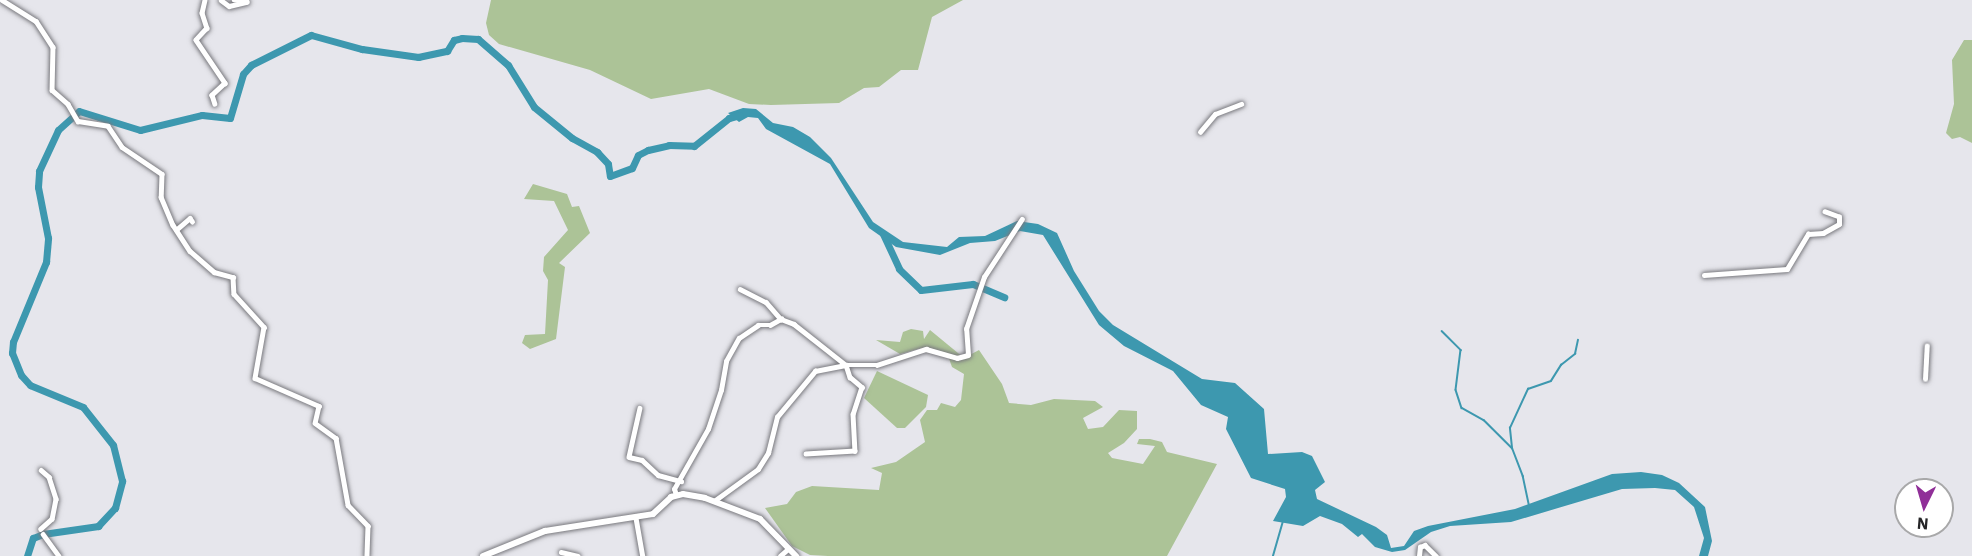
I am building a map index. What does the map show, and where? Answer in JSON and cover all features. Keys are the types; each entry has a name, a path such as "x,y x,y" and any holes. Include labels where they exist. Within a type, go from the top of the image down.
{"main road":[{"path":"488,555 545,531 656,513 676,495 714,501 760,519 787,550 796,556"}],"street":[{"path":"2,0 36,21 53,47 52,90 68,104 78,121 108,126 122,147 162,174 161,197 175,228 194,255 214,272 233,277 234,294 264,327 255,378 319,406 315,423 336,438 348,504 368,526 367,556"},
{"path":"205,0 202,13 207,28 196,40 215,74 225,83 212,95 216,104"},
{"path":"221,0 229,6 247,2 234,0"},
{"path":"1200,132 1215,114 1241,104"},
{"path":"1704,275 1787,269 1808,234 1823,233 1839,224 1837,215 1826,212"},
{"path":"175,228 190,218 192,221"},
{"path":"714,501 758,469 768,453 777,417 813,374 846,364 878,365 926,349 951,357 966,356 966,328 982,282 1022,219"},
{"path":"740,289 766,302 781,319 801,328 846,364 850,377 862,387 853,414 855,451 842,449 806,454"},
{"path":"676,495 674,489 681,481 708,429 726,361 739,338 758,325 770,325 781,319"},
{"path":"1925,379 1927,346"},
{"path":"640,408 629,457 642,460 658,475 681,481"},
{"path":"41,470 47,474 56,499 52,519 42,532 59,556"},
{"path":"636,518 644,556"},
{"path":"1419,556 1420,547 1425,545 1437,556"},
{"path":"780,556 787,550"},
{"path":"561,552 578,556"}],"green space":[{"path":"491,0 963,0 932,17 918,70 901,70 879,87 864,88 839,103 771,105 749,104 709,89 651,99 590,70 499,44 489,35 486,23"},
{"path":"1964,40 1972,40 1972,143 1960,137 1952,139 1946,133 1954,104 1952,60"},
{"path":"533,184 567,194 572,207 579,206 590,233 559,263 565,267 556,339 530,349 522,343 525,335 545,334 548,280 543,271 544,257 568,230 554,201 524,199"},
{"path":"911,329 923,331 924,339 930,330 964,358 979,350 1002,384 1009,403 1031,405 1054,399 1095,401 1103,407 1083,418 1088,429 1103,427 1119,410 1137,411 1137,429 1124,443 1108,453 1112,458 1143,464 1155,446 1137,444 1139,439 1150,439 1162,442 1167,452 1217,464 1167,556 828,556 810,555 792,546 765,508 787,504 796,492 812,486 879,490 882,473 871,468 896,462 925,442 920,420 927,410 937,410 941,403 955,407 961,400 964,374 952,367 947,353 925,347 900,354 876,340 900,342 903,332"},
{"path":"877,371 928,395 926,407 905,428 897,428 864,398"}],"water":[{"path":"743,108 756,109 773,123 793,127 810,137 831,158 873,222 903,242 947,247 959,237 985,236 1017,221 1038,224 1057,233 1074,271 1099,311 1113,325 1202,379 1235,383 1264,409 1268,454 1302,452 1312,456 1325,482 1315,490 1317,499 1376,527 1387,535 1391,548 1404,546 1414,531 1428,526 1515,509 1612,474 1641,472 1662,475 1679,483 1705,507 1712,541 1708,556 1699,556 1704,538 1694,507 1675,490 1655,488 1622,489 1511,522 1450,526 1431,532 1405,550 1392,552 1375,547 1362,534 1358,537 1342,524 1320,516 1303,526 1273,521 1286,497 1285,489 1251,478 1226,429 1228,417 1201,405 1173,371 1124,346 1099,325 1043,235 1020,231 995,241 970,243 940,255 896,247 869,228 830,164 766,129 758,118 748,117 739,122 728,113"}],"waterway":[{"path":"27,556 33,538 43,534 98,526 115,508 122,481 113,445 83,407 30,385 21,375 12,353 13,342 46,262 48,238 38,187 39,171 58,130 79,111 140,130 202,115 230,118 243,74 251,65 311,35 362,49 418,57 447,51 454,40 478,39 508,65 534,107 572,138 597,152 608,164 610,176 632,168 638,155 648,150 669,145 694,146 729,118 740,115"},
{"path":"883,234 899,269 921,290 973,284 1004,297"},
{"path":"1442,331 1461,350 1456,390 1462,408 1484,420 1512,448"},
{"path":"1529,506 1523,477 1512,448 1510,428 1528,389 1551,381 1561,365 1575,354 1578,340"},
{"path":"1273,556 1283,522"}]}
